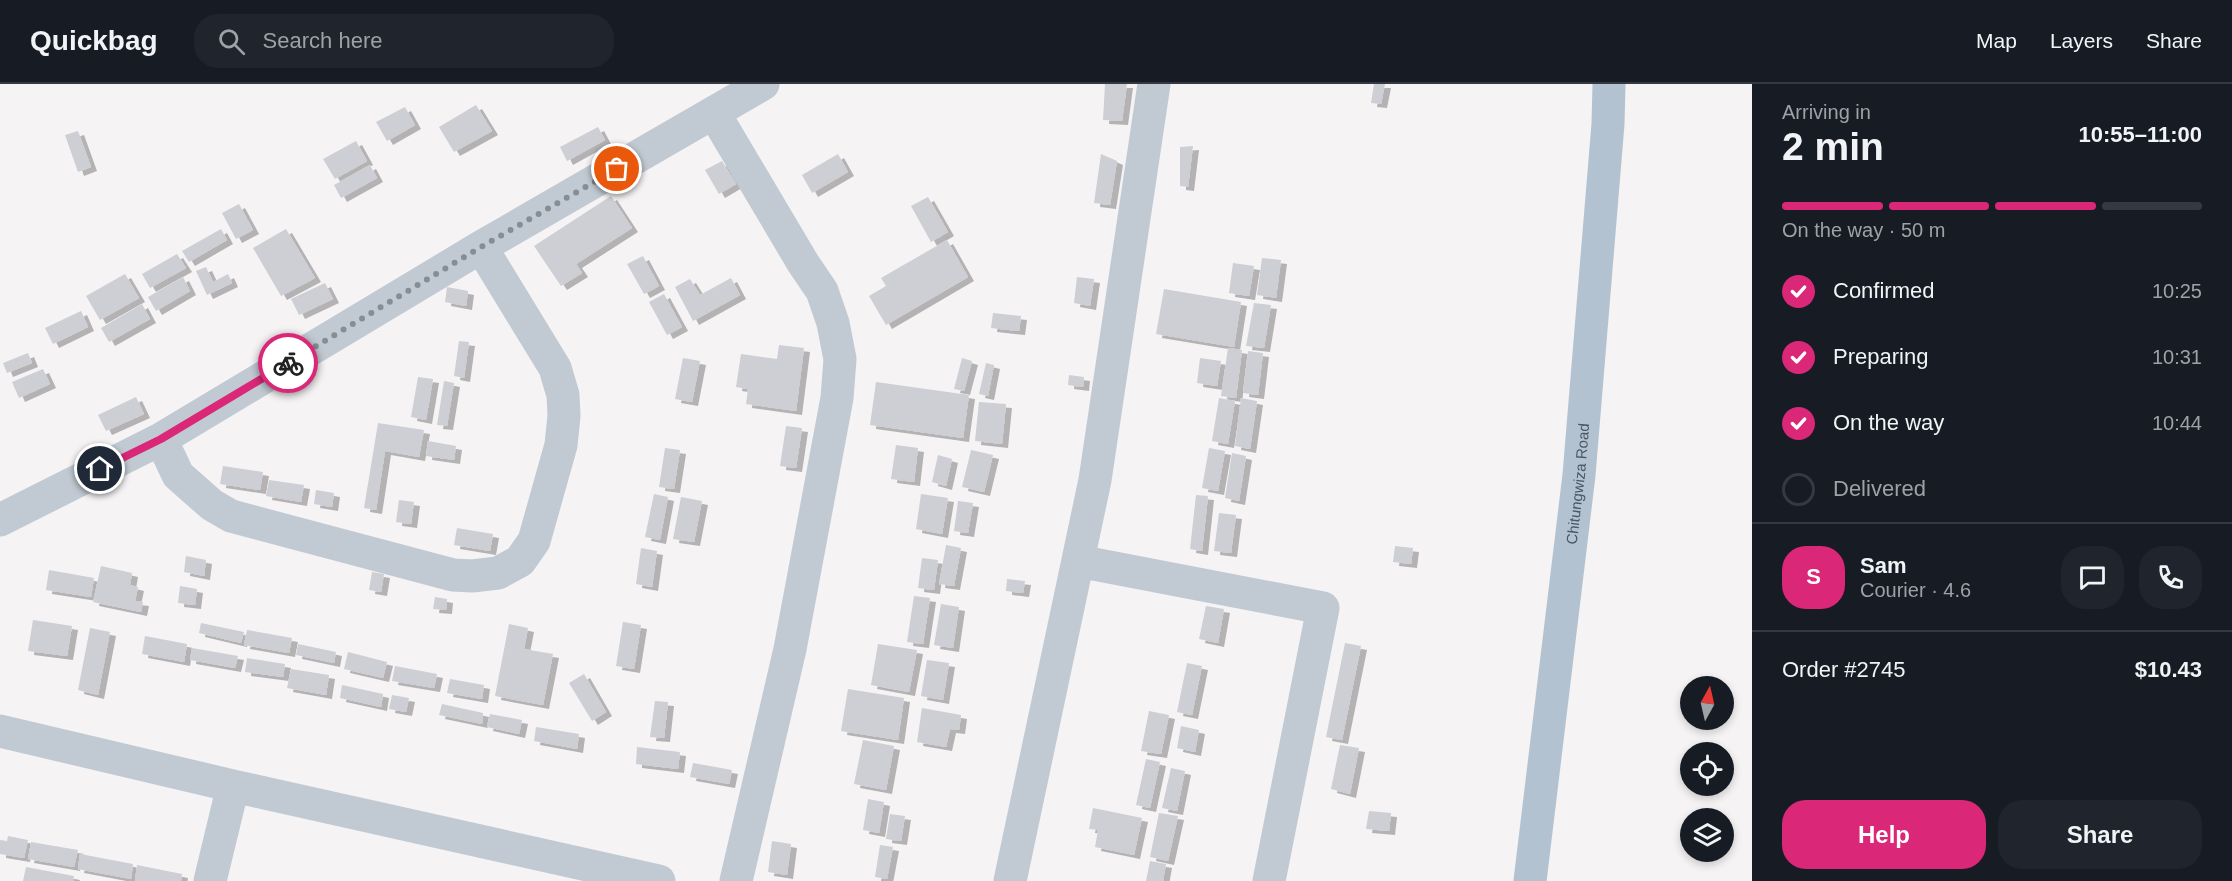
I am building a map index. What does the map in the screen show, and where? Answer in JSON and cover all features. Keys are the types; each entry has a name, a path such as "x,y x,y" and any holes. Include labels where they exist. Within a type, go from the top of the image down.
{"main road":[{"name":"Chitungwiza Road","path":"1530,881 1579,475 1608,124 1609,84"}],"street":[{"path":"0,520 161,439 481,247 763,84"},
{"path":"1010,881 1102,440 1154,84"},
{"path":"714,113 822,291 833,323 840,359 837,398 790,649 736,881"},
{"path":"161,439 178,475 212,505 231,516 453,574 472,576 498,573 520,561 534,541 561,445 564,416 563,395 555,368 481,247"},
{"path":"1078,561 1323,608 1269,881"},
{"path":"0,731 233,786 659,881"},
{"path":"210,881 233,786"}],"building":[{"path":"1105,84 1127,84 1122,121 1103,120"},
{"path":"1374,84 1385,84 1381,104 1371,103"},
{"path":"476,105 492,131 454,152 439,127"},
{"path":"405,107 415,125 387,141 376,122"},
{"path":"598,127 605,140 567,161 560,147"},
{"path":"78,131 91,167 78,172 65,135"},
{"path":"356,141 367,161 335,179 323,159"},
{"path":"1193,146 1188,187 1180,186 1180,147"},
{"path":"838,154 848,172 812,193 802,175"},
{"path":"1101,154 1117,161 1110,205 1094,203"},
{"path":"722,161 736,184 719,194 705,170"},
{"path":"370,165 377,178 341,198 334,185"},
{"path":"611,196 632,228 576,264 582,273 561,286 534,246"},
{"path":"928,197 948,232 931,242 911,206"},
{"path":"239,204 253,230 236,239 222,213"},
{"path":"221,229 227,240 189,262 182,251"},
{"path":"286,229 315,278 281,296 253,248"},
{"path":"947,240 968,277 886,325 869,296 886,286 881,278"},
{"path":"177,254 186,268 150,288 142,274"},
{"path":"643,256 659,286 644,294 627,264"},
{"path":"1262,258 1281,260 1276,298 1257,295"},
{"path":"1233,263 1254,266 1249,296 1229,293"},
{"path":"206,267 213,282 228,274 232,283 207,295 196,271"},
{"path":"125,274 139,298 100,320 86,296"},
{"path":"183,277 190,291 156,311 148,297"},
{"path":"1077,277 1094,279 1090,306 1074,303"},
{"path":"731,278 740,295 693,321 675,287 690,279 700,295"},
{"path":"325,283 333,299 299,315 291,299"},
{"path":"447,287 468,291 466,306 445,302"},
{"path":"1164,289 1241,302 1234,347 1156,334"},
{"path":"664,294 682,327 667,335 649,302"},
{"path":"1254,303 1271,305 1264,348 1246,346"},
{"path":"142,304 150,319 109,342 101,328"},
{"path":"81,311 88,327 53,344 45,328"},
{"path":"993,313 1021,316 1019,331 991,328"},
{"path":"459,341 469,342 464,378 454,376"},
{"path":"779,345 804,348 796,411 746,404 748,389 736,387 741,354 777,359"},
{"path":"1228,348 1242,350 1236,398 1221,396"},
{"path":"1248,351 1263,353 1258,395 1243,393"},
{"path":"28,353 32,363 7,373 3,363"},
{"path":"683,358 700,361 692,402 675,399"},
{"path":"962,358 972,361 964,391 954,389"},
{"path":"1200,358 1221,361 1217,386 1197,383"},
{"path":"986,363 994,365 988,396 979,394"},
{"path":"43,369 50,384 19,398 12,382"},
{"path":"1069,375 1084,377 1083,387 1068,385"},
{"path":"418,377 433,379 426,420 411,417"},
{"path":"444,381 454,383 447,426 437,425"},
{"path":"876,382 969,395 963,438 870,425"},
{"path":"136,397 144,414 106,431 98,415"},
{"path":"1219,398 1235,401 1228,444 1212,441"},
{"path":"1241,398 1257,401 1250,449 1235,446"},
{"path":"979,402 1006,404 1002,444 975,441"},
{"path":"378,423 424,430 419,457 385,451 376,510 364,508"},
{"path":"786,426 802,428 796,468 780,466"},
{"path":"428,441 456,446 454,460 426,456"},
{"path":"896,445 918,448 914,482 891,479"},
{"path":"665,448 680,450 674,489 659,487"},
{"path":"1209,448 1225,451 1218,491 1202,488"},
{"path":"971,450 993,455 984,492 962,487"},
{"path":"1232,453 1246,456 1239,501 1225,498"},
{"path":"938,455 952,459 946,486 932,482"},
{"path":"223,466 263,472 260,490 220,484"},
{"path":"269,480 304,485 301,502 266,496"},
{"path":"316,490 334,493 332,507 314,504"},
{"path":"654,494 668,497 660,540 645,537"},
{"path":"921,494 948,498 942,534 916,529"},
{"path":"1196,495 1208,496 1202,551 1190,549"},
{"path":"681,497 702,501 694,542 673,539"},
{"path":"399,500 414,502 411,524 396,522"},
{"path":"958,501 973,503 968,533 954,531"},
{"path":"1219,513 1236,515 1231,553 1214,551"},
{"path":"457,528 493,534 490,551 454,545"},
{"path":"946,545 961,548 954,586 939,584"},
{"path":"1395,546 1413,548 1411,564 1393,562"},
{"path":"641,548 657,551 652,587 636,584"},
{"path":"186,556 206,560 204,576 184,572"},
{"path":"922,558 938,560 934,590 918,588"},
{"path":"101,566 132,573 130,585 138,587 135,601 143,602 141,612 93,602"},
{"path":"49,570 94,578 91,597 46,590"},
{"path":"372,572 384,574 381,592 369,590"},
{"path":"1007,579 1025,581 1023,593 1006,591"},
{"path":"180,586 197,589 195,605 178,603"},
{"path":"914,596 930,598 923,644 907,642"},
{"path":"435,597 447,599 446,610 433,609"},
{"path":"941,604 959,607 953,648 934,645"},
{"path":"1206,606 1224,609 1218,643 1199,639"},
{"path":"33,620 72,626 67,656 28,651"},
{"path":"623,622 641,625 634,669 616,666"},
{"path":"201,623 244,632 241,643 199,633"},
{"path":"509,624 528,628 524,649 553,654 543,705 495,696"},
{"path":"90,628 110,632 98,695 78,690"},
{"path":"247,630 292,638 289,653 244,645"},
{"path":"145,636 187,644 184,662 142,654"},
{"path":"1345,643 1361,646 1342,740 1326,737"},
{"path":"298,644 336,652 334,663 296,655"},
{"path":"878,644 917,650 909,692 871,685"},
{"path":"192,648 238,656 235,668 190,660"},
{"path":"348,652 387,662 383,678 344,669"},
{"path":"247,658 285,664 283,677 245,672"},
{"path":"927,660 949,663 943,700 921,696"},
{"path":"1187,663 1202,666 1192,715 1177,712"},
{"path":"395,666 437,674 434,688 392,681"},
{"path":"291,669 329,675 326,695 287,688"},
{"path":"584,674 606,712 592,721 569,683"},
{"path":"450,679 484,685 482,699 447,693"},
{"path":"342,685 383,694 381,707 340,698"},
{"path":"848,689 904,698 898,740 841,731"},
{"path":"392,695 409,698 406,712 389,709"},
{"path":"655,701 668,702 664,738 650,737"},
{"path":"442,704 483,713 482,724 439,715"},
{"path":"922,708 961,715 959,730 950,729 946,747 917,742"},
{"path":"1149,711 1169,715 1161,754 1141,751"},
{"path":"490,714 522,720 519,734 487,727"},
{"path":"1181,726 1199,730 1195,752 1177,748"},
{"path":"536,727 579,734 577,749 534,741"},
{"path":"863,740 894,746 886,790 854,784"},
{"path":"1340,745 1359,748 1350,794 1331,789"},
{"path":"637,747 680,752 678,769 636,764"},
{"path":"1146,759 1160,762 1150,808 1136,805"},
{"path":"693,763 732,770 729,784 690,777"},
{"path":"1171,768 1185,771 1177,811 1162,808"},
{"path":"868,799 884,802 879,833 863,830"},
{"path":"1093,808 1142,818 1134,855 1095,847 1098,830 1089,829"},
{"path":"1369,811 1391,813 1389,831 1366,829"},
{"path":"1159,813 1178,816 1168,861 1150,857"},
{"path":"890,814 905,816 901,841 886,839"},
{"path":"8,836 28,840 24,858 0,854 0,840 7,841"},
{"path":"772,841 791,844 787,875 768,872"},
{"path":"31,842 78,850 74,867 28,859"},
{"path":"880,845 893,847 887,879 875,877"},
{"path":"80,854 133,864 131,879 78,869"},
{"path":"1150,861 1166,864 1163,881 1146,881"},
{"path":"137,865 182,874 181,881 135,881"},
{"path":"26,867 74,876 73,881 23,881"}],"way so far":[{"path":"288,363 481,247 617,169"}],"route":[{"path":"100,469 161,439 288,363"}]}
